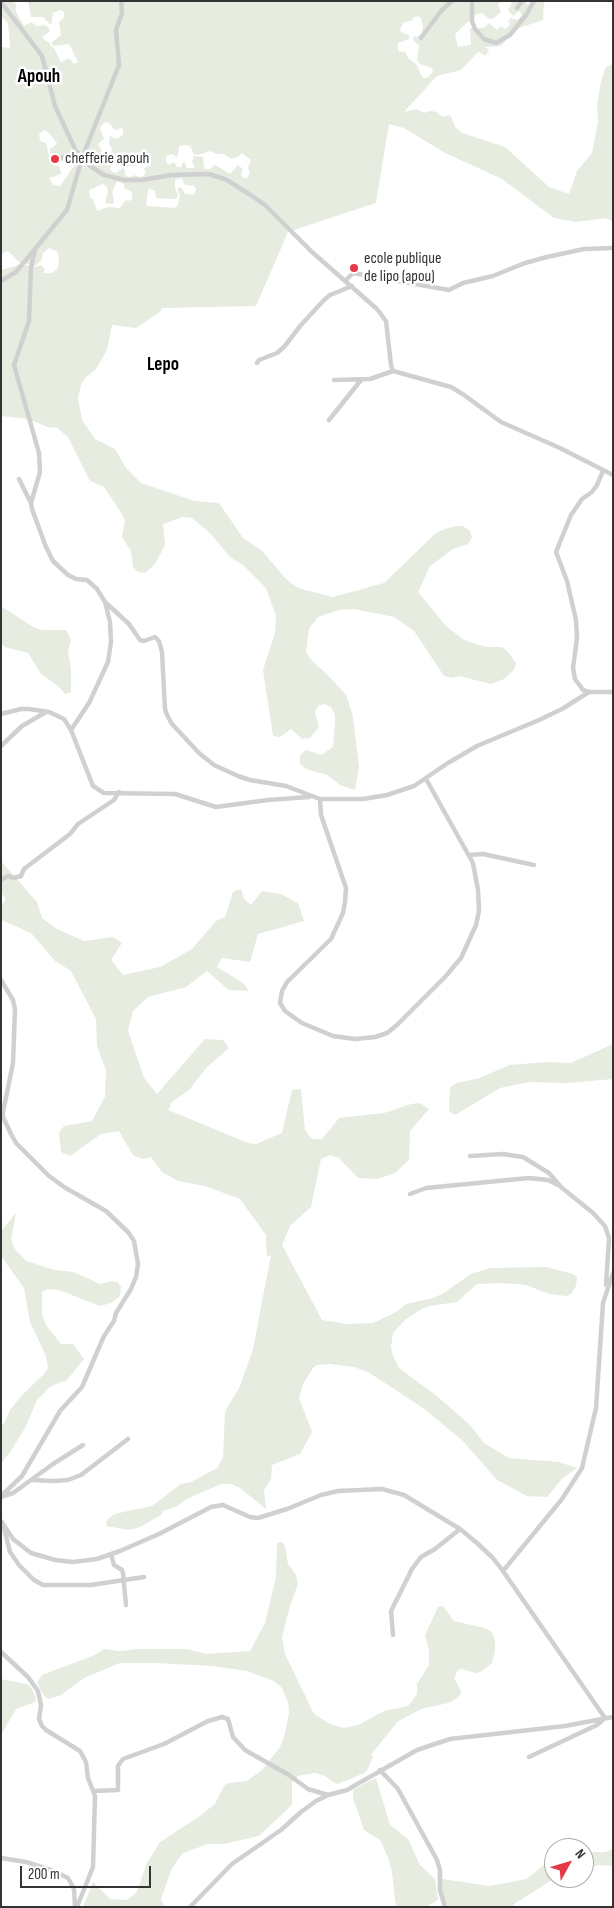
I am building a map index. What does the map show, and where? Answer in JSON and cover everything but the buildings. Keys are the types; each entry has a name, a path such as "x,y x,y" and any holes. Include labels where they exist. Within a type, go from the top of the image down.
{"street":[{"path":"1,282 16,272 67,210 82,158 119,65 116,30 122,14 121,1"},
{"path":"421,38 441,11 452,1"},
{"path":"472,1 472,21 475,29 480,36 496,43 510,36 534,1"},
{"path":"517,8 522,1"},
{"path":"1,2 42,56 52,98 76,151 82,158 98,172 117,179 141,180 172,175 209,174 227,180 265,205 312,252 377,309 386,321 393,371"},
{"path":"61,158 76,151"},
{"path":"346,280 353,273 449,290 463,283 493,276 525,263 547,257 584,249 613,248"},
{"path":"31,504 40,472 39,453 14,365 30,321 31,268 35,249"},
{"path":"257,363 259,360 277,353 284,347 301,325 330,295 352,286"},
{"path":"334,380 362,380 375,378 393,371 451,387 501,422 560,448 613,475"},
{"path":"329,420 362,380"},
{"path":"603,471 598,485 582,499 571,515 556,552 567,581 576,620 577,638 573,668 575,680 583,690 589,692 613,692"},
{"path":"19,479 31,504 37,525 54,561 68,576 90,582 105,602 123,618 140,640 144,641 155,637 160,641 165,709 172,724 199,753 214,765 238,776 286,786 320,799 350,800 387,795 414,786 476,746 539,720 562,709 589,692"},
{"path":"71,730 88,703 108,662 111,642 110,622 105,602"},
{"path":"1,714 20,709 46,712 64,719 71,730 93,786 104,793 175,794 216,807 268,800 313,797"},
{"path":"1,746 22,726 46,712"},
{"path":"320,799 321,815 346,888 343,913 331,939 287,982 282,991 280,1003 285,1011 292,1016 312,1028 333,1036 356,1039 374,1037 386,1033 397,1025 461,958 472,937 479,911 477,876 469,855 426,779"},
{"path":"1,880 8,876 14,878 21,876 24,869 70,834 78,824 114,800 119,792"},
{"path":"469,855 483,854 534,865"},
{"path":"1,980 13,1000 15,1009 13,1063 3,1112 3,1117 11,1134 16,1143 49,1176 64,1187 106,1211 128,1232 134,1241 138,1264 136,1277 131,1289 104,1336 82,1387 60,1411 22,1476 1,1496"},
{"path":"470,1156 503,1154 523,1157 550,1173 562,1187 593,1213 610,1232 596,1408 582,1468 562,1500 503,1571"},
{"path":"410,1194 426,1188 529,1178 548,1180 562,1187"},
{"path":"606,1290 613,1273"},
{"path":"32,1480 68,1480 81,1475 128,1439"},
{"path":"1,1496 13,1493 53,1464 83,1446"},
{"path":"2,1523 12,1539 22,1547 42,1557 73,1562 97,1559 111,1554 159,1534 210,1507 223,1505 250,1517 258,1518 287,1509 320,1495 338,1491 382,1489 404,1495 460,1530 477,1543 503,1571 605,1718"},
{"path":"2,1523 10,1552 19,1566 34,1580 43,1585 91,1585 144,1577"},
{"path":"393,1635 391,1611 412,1569 421,1558 460,1530"},
{"path":"111,1554 114,1565 122,1570 126,1605"},
{"path":"1,1652 24,1673 38,1691 41,1705 39,1719 42,1726 80,1751 86,1762 88,1778 94,1791 93,1868 76,1907"},
{"path":"94,1791 118,1790 118,1766 124,1759 164,1744 208,1721 222,1717 228,1719 232,1737 245,1750 289,1775 308,1789 328,1795"},
{"path":"190,1907 232,1864 281,1830 301,1812 328,1795 347,1790 417,1750 450,1740 565,1726 613,1717"},
{"path":"530,1757 597,1725 605,1718"},
{"path":"380,1770 398,1789 437,1860 440,1870 440,1890 446,1907"},
{"path":"1,1858 26,1862 68,1878 74,1889 76,1907"}],"shaded area":[{"path":"1,1 12,1 16,4 16,12 24,26 31,22 37,26 44,25 48,27 50,31 43,36 43,39 54,48 61,62 69,58 74,64 78,62 69,44 53,46 52,42 61,35 59,22 64,17 64,12 60,10 53,13 51,25 43,17 31,17 28,1 501,1 498,4 501,12 495,17 492,19 488,18 482,13 475,15 455,34 458,47 471,45 470,28 484,28 489,23 497,30 501,26 505,29 510,25 508,21 511,18 517,20 522,15 519,11 513,16 508,10 513,1 525,1 528,5 532,1 544,1 543,20 516,29 501,46 485,47 489,50 486,56 478,52 461,70 437,76 404,112 417,109 424,113 430,111 437,112 442,117 450,115 456,128 462,133 505,147 549,187 569,194 577,171 592,153 598,122 597,105 601,81 606,67 613,64 613,222 606,218 576,222 554,218 502,179 445,153 404,128 389,124 376,203 288,232 256,306 162,308 160,312 136,328 112,325 107,350 96,369 85,378 81,385 78,398 82,420 95,439 115,449 126,468 141,483 194,501 219,503 243,538 262,551 286,579 298,588 333,597 384,583 435,534 456,526 463,526 470,531 472,538 468,544 453,549 430,566 418,592 446,626 464,640 486,647 502,647 508,652 516,663 514,670 504,679 491,684 459,676 452,678 444,676 414,631 394,617 354,609 339,610 318,617 309,629 306,652 312,661 346,695 353,716 359,768 355,790 340,785 327,775 306,769 300,764 300,755 306,750 321,755 333,747 335,715 331,707 325,704 318,706 315,712 319,727 310,738 302,739 291,729 280,737 273,736 263,670 275,633 276,616 266,588 243,565 230,557 210,533 192,518 183,517 163,524 165,545 155,564 145,573 138,572 133,567 131,551 122,537 125,521 122,514 104,487 90,481 68,437 56,427 50,428 28,419 1,416 1,269 21,264 36,267 41,265 45,269 43,273 52,273 58,268 59,260 58,252 49,248 43,253 41,261 35,266 19,262 8,251 1,254 1,47 10,48 8,23 1,16","holes":["417,16 421,18 423,26 421,34 417,37 414,36 413,40 419,45 417,61 432,68 433,72 427,78 423,78 416,64 409,59 405,52 398,51 398,43 409,39 409,35 401,32 400,29 404,22 412,21","105,122 109,123 114,129 118,130 120,127 123,130 123,135 117,139 110,136 109,144 113,150 106,155 111,161 122,166 137,166 140,155 148,155 151,157 151,165 144,168 144,176 136,175 129,177 125,175 123,168 116,173 112,172 110,162 106,161 103,164 99,164 96,157 102,151 98,144 104,139 100,128","44,130 48,132 57,143 50,149 50,153 57,153 62,161 70,159 74,166 60,186 53,185 49,178 61,174 59,166 53,165 46,143 40,141 39,134","179,146 190,146 194,154 198,155 210,151 224,154 231,159 238,157 242,153 251,160 248,168 250,173 247,178 243,178 241,174 243,169 238,165 230,174 215,165 210,169 205,169 203,157 194,156 192,162 195,167 193,168 187,168 184,161 181,167 177,167 174,162 169,165 166,162 166,156 172,154 177,157","181,178 185,185 194,186 196,189 194,195 185,194 181,187 177,189 180,195 178,205 175,208 146,205 148,190 155,191 156,198 176,199 178,196 175,180","117,181 124,184 124,188 132,192 132,199 124,202 120,208 108,207 97,211 93,199 90,198 89,190 103,184 107,187 108,191 105,203 113,204 112,192"]},
{"path":"1,606 35,628 41,630 66,630 71,640 68,651 71,669 71,692 65,694 57,685 41,674 28,653 5,647 1,643"},
{"path":"1,861 37,902 42,918 57,929 84,941 113,937 122,943 111,960 123,975 160,967 192,949 216,921 225,917 233,892 241,889 244,899 251,905 262,891 281,894 298,903 304,921 258,934 250,962 222,958 217,967 243,983 249,991 229,990 207,971 186,987 148,997 133,1011 128,1031 144,1078 157,1094 205,1039 223,1040 229,1048 207,1067 189,1090 172,1102 168,1110 248,1143 256,1144 282,1133 292,1090 301,1089 305,1130 312,1139 322,1139 339,1118 384,1113 420,1103 429,1109 410,1131 409,1160 395,1173 377,1179 358,1178 339,1158 330,1155 321,1159 311,1207 290,1226 282,1245 322,1320 347,1324 373,1323 398,1311 406,1304 433,1298 471,1274 490,1268 546,1267 573,1274 577,1277 576,1286 571,1294 567,1296 549,1294 526,1285 477,1284 457,1302 429,1306 405,1320 393,1333 391,1347 399,1368 438,1397 470,1425 484,1443 509,1458 559,1462 577,1468 562,1479 547,1497 527,1496 497,1480 463,1441 423,1408 368,1372 354,1367 330,1364 317,1365 303,1384 299,1398 312,1432 300,1454 272,1465 271,1479 264,1490 266,1509 240,1488 231,1484 221,1484 187,1499 176,1507 163,1511 161,1515 140,1527 130,1530 106,1526 107,1520 114,1514 152,1506 181,1484 191,1482 217,1468 223,1457 225,1412 240,1386 253,1349 271,1255 267,1257 266,1235 240,1199 205,1186 178,1181 162,1172 151,1157 142,1159 133,1155 119,1131 101,1134 70,1156 61,1152 59,1133 64,1126 92,1121 105,1097 106,1070 97,1046 96,1019 71,971 55,961 31,933 1,918 1,907 6,898 1,893"},
{"path":"613,1044 613,1079 568,1083 529,1082 500,1088 455,1115 449,1111 450,1087 457,1083 480,1078 509,1065 548,1062 571,1063"},
{"path":"16,1213 11,1239 14,1248 26,1261 55,1270 74,1272 100,1284 112,1281 118,1282 121,1287 120,1296 111,1303 100,1306 59,1290 47,1289 42,1292 42,1315 46,1325 61,1344 73,1344 84,1359 66,1381 50,1387 37,1400 26,1426 11,1451 1,1463 1,1426 5,1422 10,1410 22,1395 48,1368 46,1356 30,1322 24,1288 1,1256 1,1231"},
{"path":"282,1542 285,1546 288,1564 296,1575 298,1584 282,1637 285,1654 314,1714 330,1724 344,1728 358,1725 384,1711 408,1706 417,1694 417,1684 429,1665 429,1650 425,1635 438,1607 443,1606 454,1621 484,1628 492,1632 495,1640 495,1650 492,1663 481,1672 458,1670 454,1678 461,1691 456,1699 448,1703 421,1709 397,1722 371,1755 373,1757 364,1773 338,1784 325,1776 315,1773 298,1776 292,1782 292,1805 259,1836 224,1844 208,1844 183,1853 172,1868 161,1899 165,1907 83,1907 93,1882 110,1899 126,1900 134,1895 147,1863 160,1842 215,1804 224,1786 228,1783 247,1781 262,1770 280,1747 284,1737 289,1713 288,1702 282,1688 274,1681 247,1671 212,1666 120,1663 84,1678 61,1695 48,1699 44,1696 37,1683 42,1675 95,1655 104,1649 119,1651 187,1649 206,1654 250,1651 265,1623 276,1577 277,1543"},
{"path":"1,1679 27,1684 31,1687 36,1698 35,1702 16,1709 1,1735"},
{"path":"376,1778 390,1825 408,1839 420,1865 435,1879 438,1900 426,1907 396,1907 392,1872 388,1857 380,1840 364,1830 353,1798 353,1790"},
{"path":"613,1849 613,1866 598,1865 594,1867 594,1852 605,1852"},
{"path":"544,1864 544,1885 514,1904 513,1907 449,1907 446,1905 442,1889 442,1879 490,1886 526,1879"}],"place":[{"name":"chefferie apouh","path":"55,159"},
{"name":"ecole publique de lipo (apou)","path":"354,268"}],"district":[{"name":"Apouh","path":"39,77"},
{"name":"Lepo","path":"163,365"}]}
